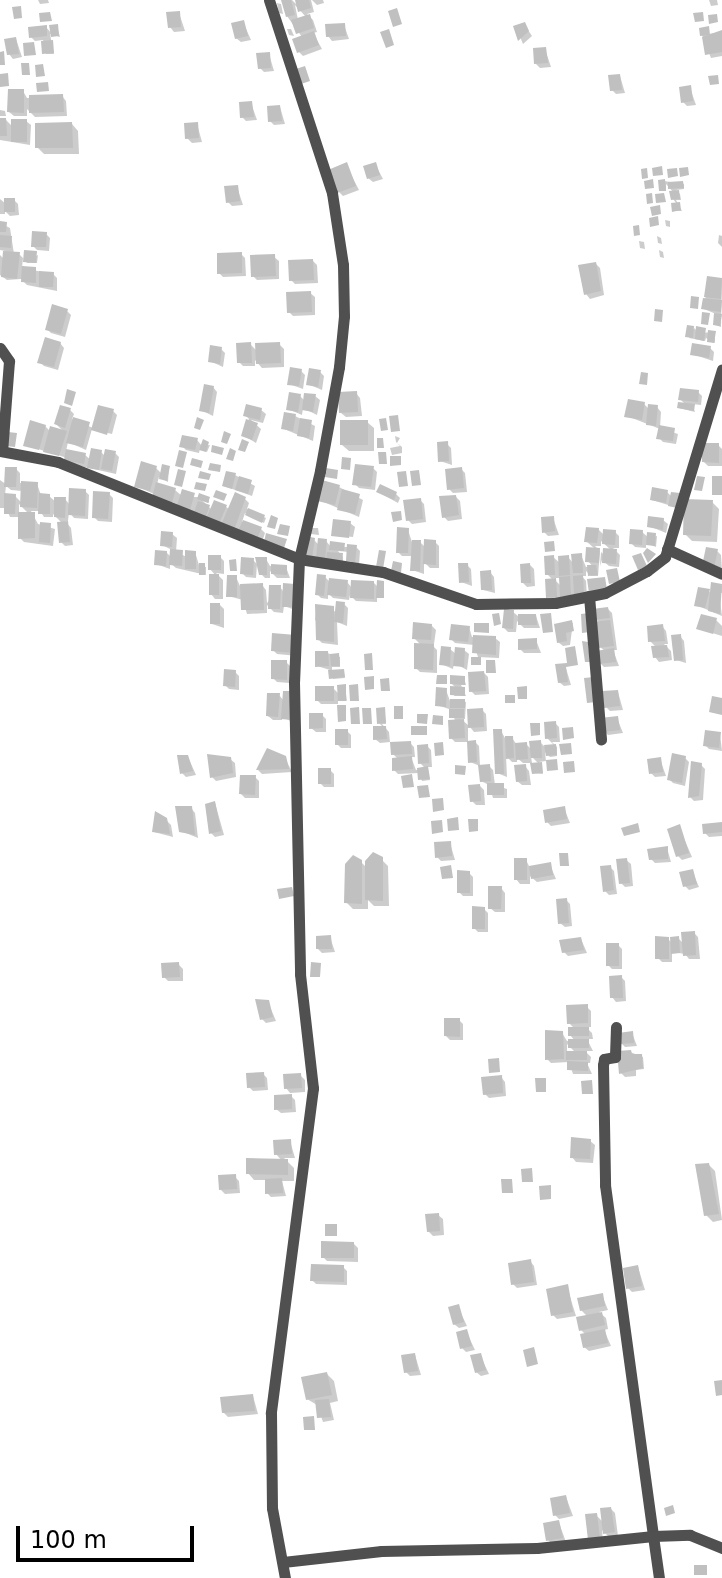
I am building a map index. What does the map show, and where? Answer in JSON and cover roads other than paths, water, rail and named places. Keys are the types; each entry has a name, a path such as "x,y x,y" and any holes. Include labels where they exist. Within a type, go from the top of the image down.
{"street":[{"path":"269,0 332,193 343,265 339,367 299,559 294,682 300,943 313,1088 271,1413 272,1508 285,1578"},
{"path":"0,348 9,361 1,451 58,462 299,559 383,572 476,604 555,603 605,593 647,571 665,557 722,369"},
{"path":"667,549 722,574"},
{"path":"589,596 601,739"},
{"path":"616,1027 615,1057 604,1059 603,1065 605,1185 659,1578"},
{"path":"283,1562 381,1551 537,1548 653,1536 690,1535 722,1548"}]}
